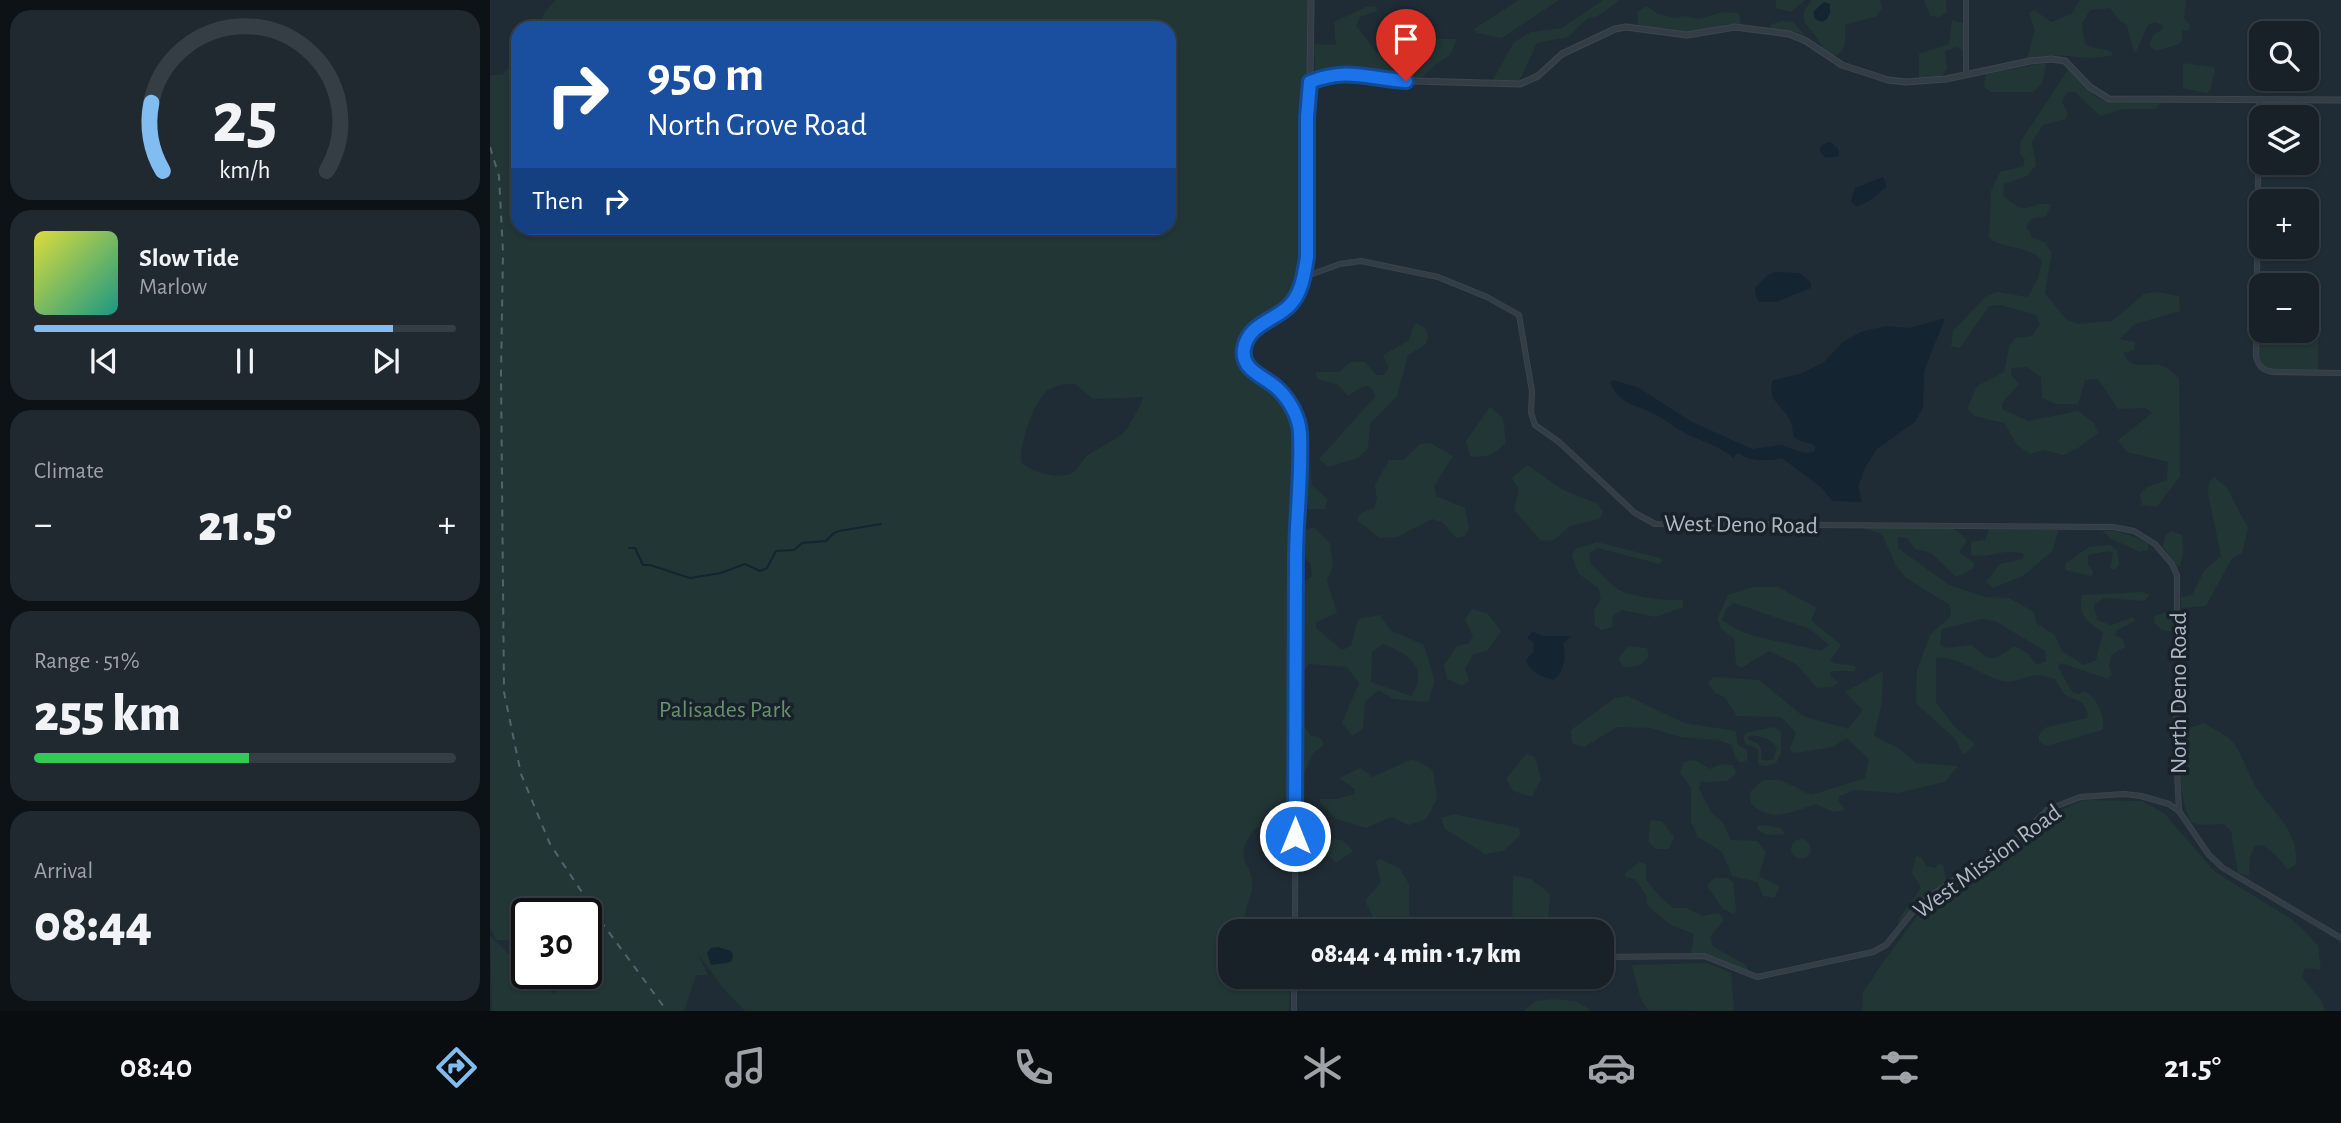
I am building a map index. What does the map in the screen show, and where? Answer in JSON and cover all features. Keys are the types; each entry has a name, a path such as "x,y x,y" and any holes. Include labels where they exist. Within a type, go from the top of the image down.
{"street":[{"path":"1295,919 1296,557 1300,426 1279,389 1248,366 1244,347 1253,331 1290,306 1304,277 1307,247 1307,117 1311,0"},
{"path":"1966,0 1966,75"},
{"path":"1310,82 1341,73 1353,73 1377,80 1520,84 1538,76 1562,54 1615,29 1626,27 1687,35 1723,27 1789,34 1806,41 1831,60 1888,80 1926,82 2030,61 2059,59 2065,61 2098,94 2109,99 2341,100"},
{"path":"2259,100 2256,347 2259,365 2264,370 2273,372 2341,373"},
{"name":"West Deno Road","path":"1304,277 1340,264 1362,261 1438,277 1487,297 1519,315 1532,391 1531,414 1535,425 1559,442 1635,513 1655,524 2113,527 2134,531 2154,544 2172,564 2177,575"},
{"name":"North Deno Road","path":"2177,575 2177,640 2182,673 2175,731 2179,811"},
{"name":"West Mission Road","path":"1614,957 1704,956 1757,976 1873,953 1886,945 1920,903 2022,834 2047,810 2080,797 2124,794 2157,800 2179,811"},
{"path":"2179,811 2209,855 2223,868 2341,938"},
{"path":"1294,989 1294,1011"}],"green space":[{"name":"Palisades Park","path":"555,0 1308,0 1304,255 1292,297 1282,309 1247,336 1236,353 1238,363 1245,372 1286,406 1295,426 1297,441 1291,588 1291,830 1280,830 1269,825 1254,829 1243,856 1252,878 1245,919 1218,919 1218,989 1290,989 1289,1011 745,1011 723,988 698,954 708,975 696,975 684,1011 492,1011 490,936 511,957 511,989 547,989 555,995 555,989 602,989 602,898 511,898 511,940 496,940 490,927 490,75 502,75 511,65 511,235 1176,235 1176,21 543,21 543,15","holes":["1064,384 1075,384 1093,399 1143,397 1126,430 1086,457 1073,473 1055,476 1030,469 1021,462 1028,424 1043,395 1050,389"]},
{"path":"1519,0 1559,0 1502,38 1477,33 1474,29"},
{"path":"1603,0 1620,0 1598,16 1588,18 1568,37 1537,43 1519,82 1492,81 1514,42 1531,32 1562,28"},
{"path":"1776,0 1805,0 1791,12 1776,8"},
{"path":"1812,0 1880,0 1882,8 1877,16 1845,25 1842,50 1829,57 1804,19 1804,13"},
{"path":"1924,0 1946,0 1947,12 1940,17 1930,16"},
{"path":"2080,0 2186,0 2184,18 2190,25 2188,31 2182,30 2179,44 2156,51 2149,46 2153,35 2162,30 2163,25 2155,22 2148,25 2134,52 2127,25 2120,21 2110,8 2090,10 2082,24 2085,44 2110,51 2113,53 2111,56 2090,58 2057,55 2027,59 2035,30 2029,13 2034,10 2051,22 2071,14"},
{"path":"1376,6 1377,11 1360,17 1356,26 1377,53 1394,62 1415,52 1412,45 1392,34 1395,23 1403,21 1437,39 1457,39 1450,55 1420,79 1373,76 1355,70 1339,69 1319,75 1315,72 1314,44 1336,45 1334,22 1366,7"},
{"path":"1647,6 1658,14 1674,18 1685,16 1699,19 1722,12 1739,13 1741,24 1727,24 1688,33 1638,25 1637,12"},
{"path":"1952,20 1963,23 1963,51 1957,47 1945,51 1947,69 1940,78 1919,80 1919,54 1949,44"},
{"path":"1781,21 1793,22 1810,41 1801,36 1770,29 1770,25"},
{"path":"2046,63 2042,83 2033,92 1991,92 1984,87 1986,74"},
{"path":"2183,63 2213,67 2215,70 2207,93 2183,88"},
{"path":"2069,68 2096,97 2108,102 2160,103 2156,109 2123,109 2100,116 2075,92 2067,92 2062,102 2068,113 2066,119 2043,125 2032,142 2036,165 2027,176 2004,184 2003,195 2019,207 2051,205 2046,216 2031,219 2026,226 2033,238 2044,242 2052,253 2045,293 2066,319 2078,324 2112,321 2144,294 2158,292 2179,296 2180,311 2135,324 2119,339 2135,342 2134,350 2123,353 2130,362 2162,366 2179,378 2180,476 2157,507 2142,505 2140,494 2147,487 2167,480 2168,462 2127,452 2118,440 2152,413 2146,408 2118,409 2098,379 2085,380 2078,404 2056,404 2042,398 2041,377 2026,367 2011,368 2011,374 2019,384 2002,403 2002,409 2028,421 2078,411 2094,423 2098,433 2063,455 2044,450 2030,454 2017,445 2004,423 1975,416 1967,409 1977,386 2004,372 2009,348 2015,338 2032,336 2040,324 2036,315 2001,305 1989,306 1960,348 1951,346 1953,331 1985,297 1997,292 2028,297 2038,278 2042,261 2037,256 1989,238 1991,191 2000,172 2023,166 2025,159 2020,154 2021,141"},
{"path":"1415,323 1425,328 1428,336 1426,344 1408,355 1397,396 1370,424 1368,448 1358,458 1328,467 1319,459 1376,396 1370,386 1362,387 1348,396 1338,385 1317,379 1315,372 1340,372 1350,362 1365,362 1376,375 1384,375 1389,368 1383,355 1408,341"},
{"path":"2259,343 2318,343 2318,370 2272,370 2265,368 2259,357"},
{"path":"1490,407 1503,418 1506,442 1490,455 1470,456 1466,441"},
{"path":"1303,443 1309,447 1312,485 1327,499 1325,509 1308,509 1301,496"},
{"path":"1430,443 1453,456 1434,486 1436,496 1465,508 1469,528 1465,536 1457,538 1442,522 1432,519 1397,537 1380,538 1357,520 1361,513 1374,508 1377,499 1375,485 1389,460 1404,460 1420,444"},
{"path":"1527,465 1563,490 1598,504 1603,512 1599,519 1570,526 1554,540 1541,541 1514,510 1519,490 1512,478"},
{"path":"2214,477 2227,488 2248,528 2242,553 2232,558 2206,606 2181,608 2181,597 2192,595 2204,571 2221,556 2208,493 2209,482"},
{"path":"1313,527 1330,544 1333,566 1327,580 1337,613 1316,622 1316,628 1342,650 1351,646 1358,619 1380,615 1390,630 1424,645 1435,681 1428,702 1394,699 1378,690 1365,702 1363,729 1352,736 1342,723 1359,683 1347,667 1309,664 1299,677 1299,586 1312,576 1311,565 1300,551 1299,533","holes":["1383,644 1408,657 1417,670 1417,686 1411,696 1371,682 1372,652"]},
{"path":"1862,528 1953,528 1965,538 1966,543 1959,552 1973,562 1974,568 1956,577 1931,553 1915,549 1907,538 1898,537 1898,548 1949,585 1985,597 2009,598 2034,612 2036,623 2055,635 2062,651 2084,665 2096,660 2103,632 2092,625 2082,613 2082,595 2143,592 2149,595 2145,601 2104,598 2094,605 2097,620 2111,625 2133,617 2135,621 2117,630 2115,635 2123,639 2125,647 2111,655 2109,666 2112,674 2108,679 2061,663 2058,667 2072,692 2079,694 2084,691 2096,702 2101,712 2103,730 2046,746 2039,741 2039,735 2047,727 2087,718 2088,713 2083,703 2064,694 2055,679 2039,675 2002,681 1961,662 1936,658 1936,702 1955,727 1974,743 1963,755 1956,740 1916,703 1917,670 1930,635 1951,616 1950,605 1906,578 1896,566 1882,534","holes":["1982,619 1995,621 2045,651 2046,661 2037,665 2027,653 2014,646 1993,658 1971,645 1945,648 1940,644 1942,629"]},
{"path":"1989,529 2059,530 2052,551 2023,576 1993,588 1986,582 2000,564 2022,559 2024,554 2010,552 1971,555 1971,542 1985,540"},
{"path":"2102,530 2137,538 2148,544 2148,550 2140,552 2110,538"},
{"path":"2171,531 2182,535 2183,554 2179,568 2163,547 2165,536"},
{"path":"1597,542 1663,561 1659,564 1598,548 1589,553 1591,564 1616,588 1638,596 1683,600 1683,607 1656,617 1622,610 1613,616 1612,627 1602,630 1595,626 1594,611 1601,598 1598,588 1579,574 1572,557 1575,549"},
{"path":"2110,545 2117,550 2119,564 2115,570 2110,568 2113,553 2109,551 2088,555 2092,576 2065,570 2066,563 2089,547"},
{"path":"1753,587 1778,587 1817,608 1811,620 1841,645 1830,661 1856,667 1855,671 1831,671 1830,675 1838,683 1832,687 1817,688 1796,664 1769,651 1741,668 1736,665 1734,638 1722,630 1717,619 1728,595","holes":["1734,603 1810,629 1829,645 1821,651 1770,640 1745,633 1722,620 1727,608"]},
{"path":"1472,609 1488,614 1501,631 1487,651 1473,654 1465,669 1469,681 1462,686 1447,679 1444,665 1457,646 1468,644 1473,636 1465,619"},
{"path":"2175,609 2174,632 2162,630 2154,622 2155,616"},
{"path":"1628,646 1647,648 1649,656 1638,665 1624,667 1618,659"},
{"path":"1883,671 1882,702 1874,736 1900,749 1916,763 1958,766 1945,782 1897,793 1855,790 1840,796 1838,801 1846,810 1833,812 1816,804 1790,813 1774,814 1759,810 1751,804 1750,792 1763,780 1781,780 1811,795 1865,778 1869,759 1847,738 1833,747 1795,753 1789,750 1796,733 1781,717 1737,716 1724,697 1715,693 1708,683 1713,677 1759,680 1803,716 1848,729 1863,710 1845,692"},
{"path":"1628,696 1684,723 1736,731 1738,745 1747,750 1747,760 1741,763 1735,757 1732,745 1718,740 1680,737 1650,728 1617,727 1584,747 1572,743 1571,730 1615,698"},
{"path":"1299,717 1310,735 1321,738 1324,745 1313,753 1298,789"},
{"path":"2204,723 2235,745 2257,789 2289,833 2294,842 2296,864 2288,870 2275,854 2262,845 2255,846 2250,857 2249,876 2238,873 2231,831 2224,824 2200,825 2191,822 2181,789 2181,750 2187,729"},
{"path":"1774,727 1781,732 1781,753 1776,763 1759,765 1757,748 1746,744 1745,733","holes":["1753,736 1772,742 1777,748 1773,759 1761,759 1761,748 1747,739"]},
{"path":"1526,754 1535,757 1541,779 1532,797 1513,791 1506,779"},
{"path":"1413,759 1433,770 1437,799 1426,819 1409,825 1391,817 1366,828 1336,819 1320,802 1320,799 1336,799 1354,794 1355,789 1339,778 1360,768 1372,777"},
{"path":"1694,760 1710,769 1721,764 1733,765 1736,774 1727,781 1701,782 1699,788 1711,812 1723,823 1731,840 1757,841 1766,852 1759,876 1780,887 1774,898 1763,896 1757,882 1732,876 1722,852 1698,837 1691,822 1691,788 1680,772 1684,762"},
{"path":"2083,800 2142,801 2164,813 2215,872 2290,918 2318,946 2321,970 2305,968 2302,977 2322,1002 2325,1011 1862,1011 1863,993 1923,908 1938,895 2015,845 2045,818"},
{"path":"1454,814 1519,828 1520,835 1503,851 1485,854 1445,829 1441,818"},
{"path":"1650,820 1662,821 1674,837 1669,849 1656,849 1649,842"},
{"path":"1757,826 1781,828 1785,834 1767,835 1757,830"},
{"path":"1333,839 1342,840 1353,851 1336,863 1326,854"},
{"path":"1801,839 1808,842 1811,849 1808,856 1801,859 1794,856 1791,849 1794,842"},
{"path":"1916,856 1922,858 1926,866 1935,868 1943,865 1947,881 1921,901 1899,925 1898,920 1919,891 1920,886 1912,873"},
{"path":"1380,859 1400,869 1409,884 1409,919 1372,919 1365,901 1381,882 1376,862"},
{"path":"1640,862 1646,865 1646,880 1662,899 1674,908 1687,908 1702,916 1719,913 1724,920 1710,937 1712,946 1746,965 1749,972 1706,955 1691,954 1694,934 1671,925 1647,905 1646,895 1635,879 1626,877 1625,873"},
{"path":"1513,875 1531,879 1550,894 1548,919 1512,919"},
{"path":"1714,878 1727,878 1733,882 1736,910 1734,914 1723,909 1707,886"},
{"path":"1708,963 1731,973 1734,1011 1648,1010 1640,997 1632,965"},
{"path":"1536,1001 1576,1001 1592,1011 1524,1011"}],"water":[{"path":"1824,2 1830,4 1830,13 1822,22 1815,19 1813,12"},
{"path":"1828,142 1839,150 1839,156 1825,158 1820,151 1821,146"},
{"path":"1883,177 1887,186 1876,196 1856,206 1851,202 1855,188"},
{"path":"1800,273 1811,283 1811,288 1776,302 1759,302 1755,288 1769,274"},
{"path":"1945,318 1924,371 1923,408 1915,422 1877,449 1866,466 1858,487 1862,502 1832,501 1823,489 1782,458 1759,460 1738,453 1733,458 1653,413 1628,403 1610,383 1613,380 1639,388 1692,422 1752,449 1781,445 1805,453 1814,452 1814,445 1794,437 1788,417 1772,393 1773,380 1800,374 1824,362 1844,341 1863,331 1886,326 1909,328"},
{"path":"1533,631 1542,636 1571,636 1563,644 1564,664 1554,680 1537,674 1526,660 1534,651 1533,642 1527,638"},
{"path":"711,948 731,951 731,962 711,965 707,953"}],"waterway":[{"path":"629,548 635,548 643,565 690,578 721,573 745,564 760,571 767,568 776,551 794,550 802,543 826,541 839,531 881,524"}],"railway":[{"path":"490,147 499,176 503,252 501,374 504,692 521,774 550,844 605,927 667,1011"}],"route":[{"path":"1295,836 1296,557 1300,426 1279,389 1248,366 1244,347 1247,339 1260,324 1290,306 1304,277 1307,257 1307,117 1310,82 1341,73 1353,73 1377,80 1406,81"}]}
